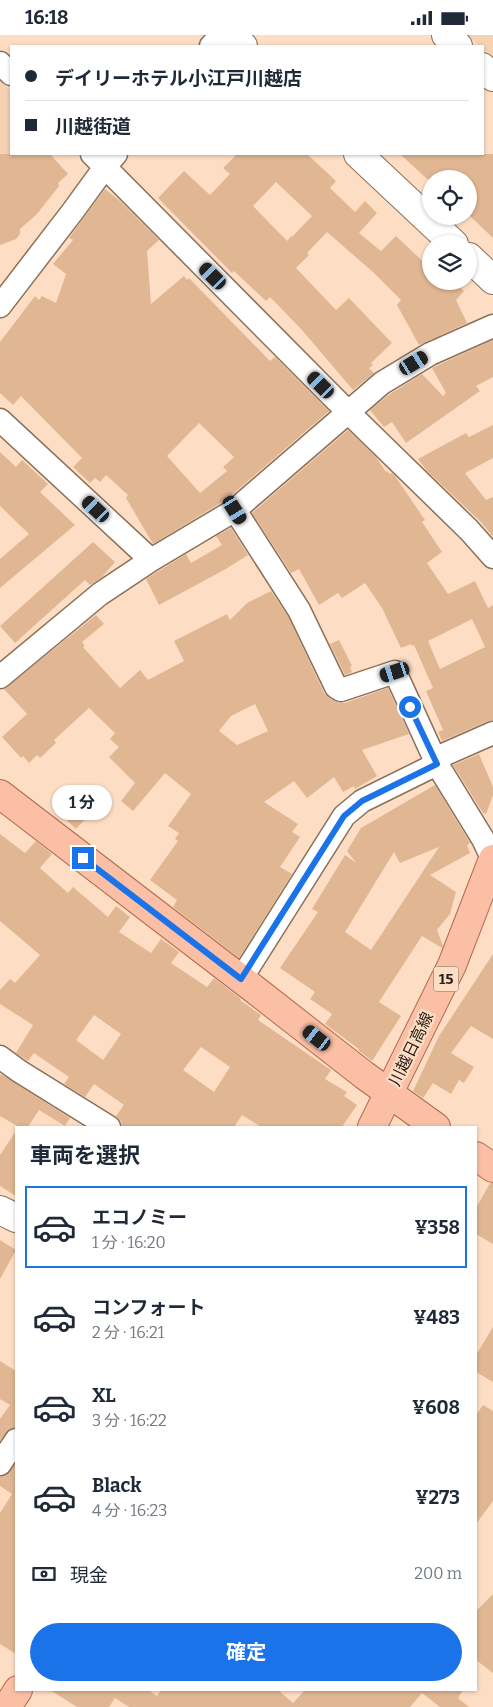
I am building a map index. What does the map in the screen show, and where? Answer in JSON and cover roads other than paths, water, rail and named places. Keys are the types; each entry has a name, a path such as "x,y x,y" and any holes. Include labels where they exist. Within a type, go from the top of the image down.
{"main road":[{"path":"231,35 242,45"},
{"path":"446,35 457,45"},
{"path":"359,155 444,235"},
{"path":"477,265 493,280"},
{"path":"0,795 389,1094 435,1126"},
{"name":"川越日高線","path":"373,1126 452,965 493,859"},
{"path":"477,1157 493,1168"},
{"path":"0,1210 15,1218"},
{"path":"7,1707 17,1691"}],"street":[{"path":"212,45 221,35"},
{"path":"0,63 10,73"},
{"path":"0,306 74,211 105,158 348,412 469,530 493,557"},
{"path":"0,677 100,594 151,560 235,510 382,383 430,353 493,326"},
{"path":"0,420 151,560"},
{"path":"235,510 299,611 336,687 341,690 395,672 435,762 483,839 493,859"},
{"path":"241,979 325,843 344,816 362,801 493,733"},
{"path":"0,1057 106,1126"},
{"path":"0,1463 15,1441"}]}
